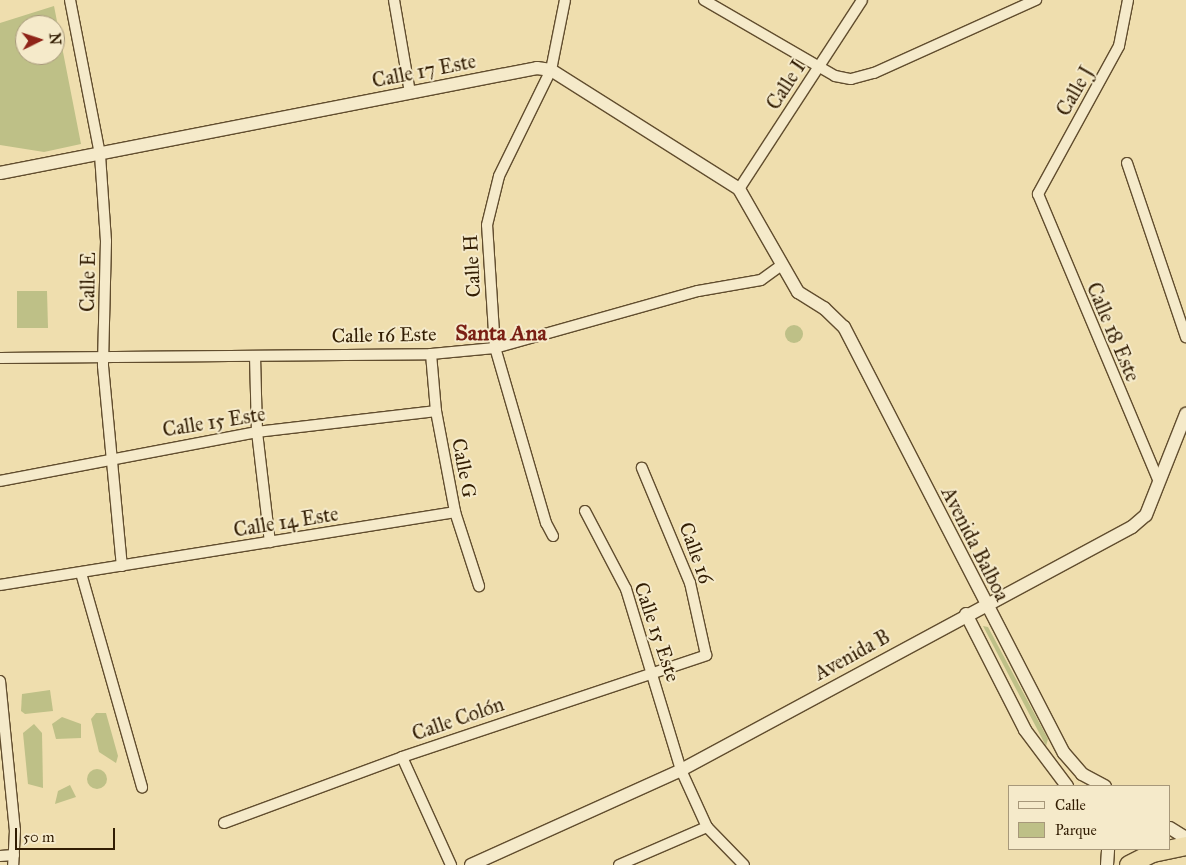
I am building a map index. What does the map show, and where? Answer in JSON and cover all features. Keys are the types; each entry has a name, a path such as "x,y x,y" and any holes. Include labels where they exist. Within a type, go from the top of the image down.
{"highway":[{"path":"1171,849 1186,846"},
{"path":"1129,865 1153,852 1164,850"}],"street":[{"name":"Calle E","path":"70,0 100,155 106,241 104,356 109,458 122,566"},
{"path":"394,0 410,93"},
{"name":"Calle H","path":"554,536 546,523 495,348 487,225 492,200 551,70 565,0"},
{"path":"704,0 819,67 851,79 874,73 1036,0"},
{"name":"Calle I","path":"739,189 862,0"},
{"name":"Calle J","path":"1038,194 1120,46 1128,0"},
{"name":"Calle 17 Este","path":"0,173 100,155 537,68 551,70"},
{"path":"551,70 739,189 782,265"},
{"path":"1127,164 1186,336"},
{"name":"Calle 18 Este","path":"1038,194 1159,482"},
{"name":"Calle 16 Este","path":"0,358 431,354 495,348 698,291 761,280 782,265"},
{"name":"Avenida Balboa","path":"782,265 798,292 824,308 844,328 1049,729 1082,774 1103,785"},
{"name":"Calle G","path":"431,354 436,411 455,512 479,586"},
{"path":"255,356 257,432 270,542"},
{"name":"Calle 15 Este","path":"0,482 109,458 257,432 436,411"},
{"name":"Avenida B","path":"471,865 681,770 966,614 1132,527 1146,515 1186,414"},
{"name":"Calle 16","path":"642,468 690,583 706,655"},
{"name":"Calle 15 Este","path":"585,511 626,589 653,672 681,770 707,827 744,865"},
{"name":"Calle 14 Este","path":"0,585 455,512"},
{"path":"81,572 142,787"},
{"name":"Avenida Balboa","path":"966,614 1025,730 1066,785"},
{"name":"Calle Colón","path":"224,823 402,757 706,655"},
{"path":"0,681 13,860 0,856"},
{"path":"402,757 452,865"},
{"path":"1067,785 1062,773 1066,769 1072,767 1082,774"},
{"path":"619,865 707,827"},
{"path":"1171,829 1186,838"},
{"path":"1108,850 1108,865"}],"green space":[{"path":"54,6 56,15 25,15"},
{"path":"15,18 15,65 65,65 65,62 81,144 44,152 0,145 0,23"},
{"path":"17,291 47,291 48,328 17,328"},
{"path":"790,325 798,325 803,330 801,341 790,343 785,338 785,330"},
{"path":"983,626 988,627 1048,739 1046,746"},
{"path":"50,690 53,711 25,714 21,711 22,694"},
{"path":"96,713 106,713 118,756 116,763 99,752 91,719"},
{"path":"62,717 81,724 81,738 56,739 52,724"},
{"path":"34,724 42,733 43,788 28,784 23,733"},
{"path":"97,769 104,772 107,779 104,786 97,789 90,786 87,779 90,772"},
{"path":"70,785 76,797 55,804 58,791"}],"district":[{"name":"Santa Ana","path":"501,333"}]}
